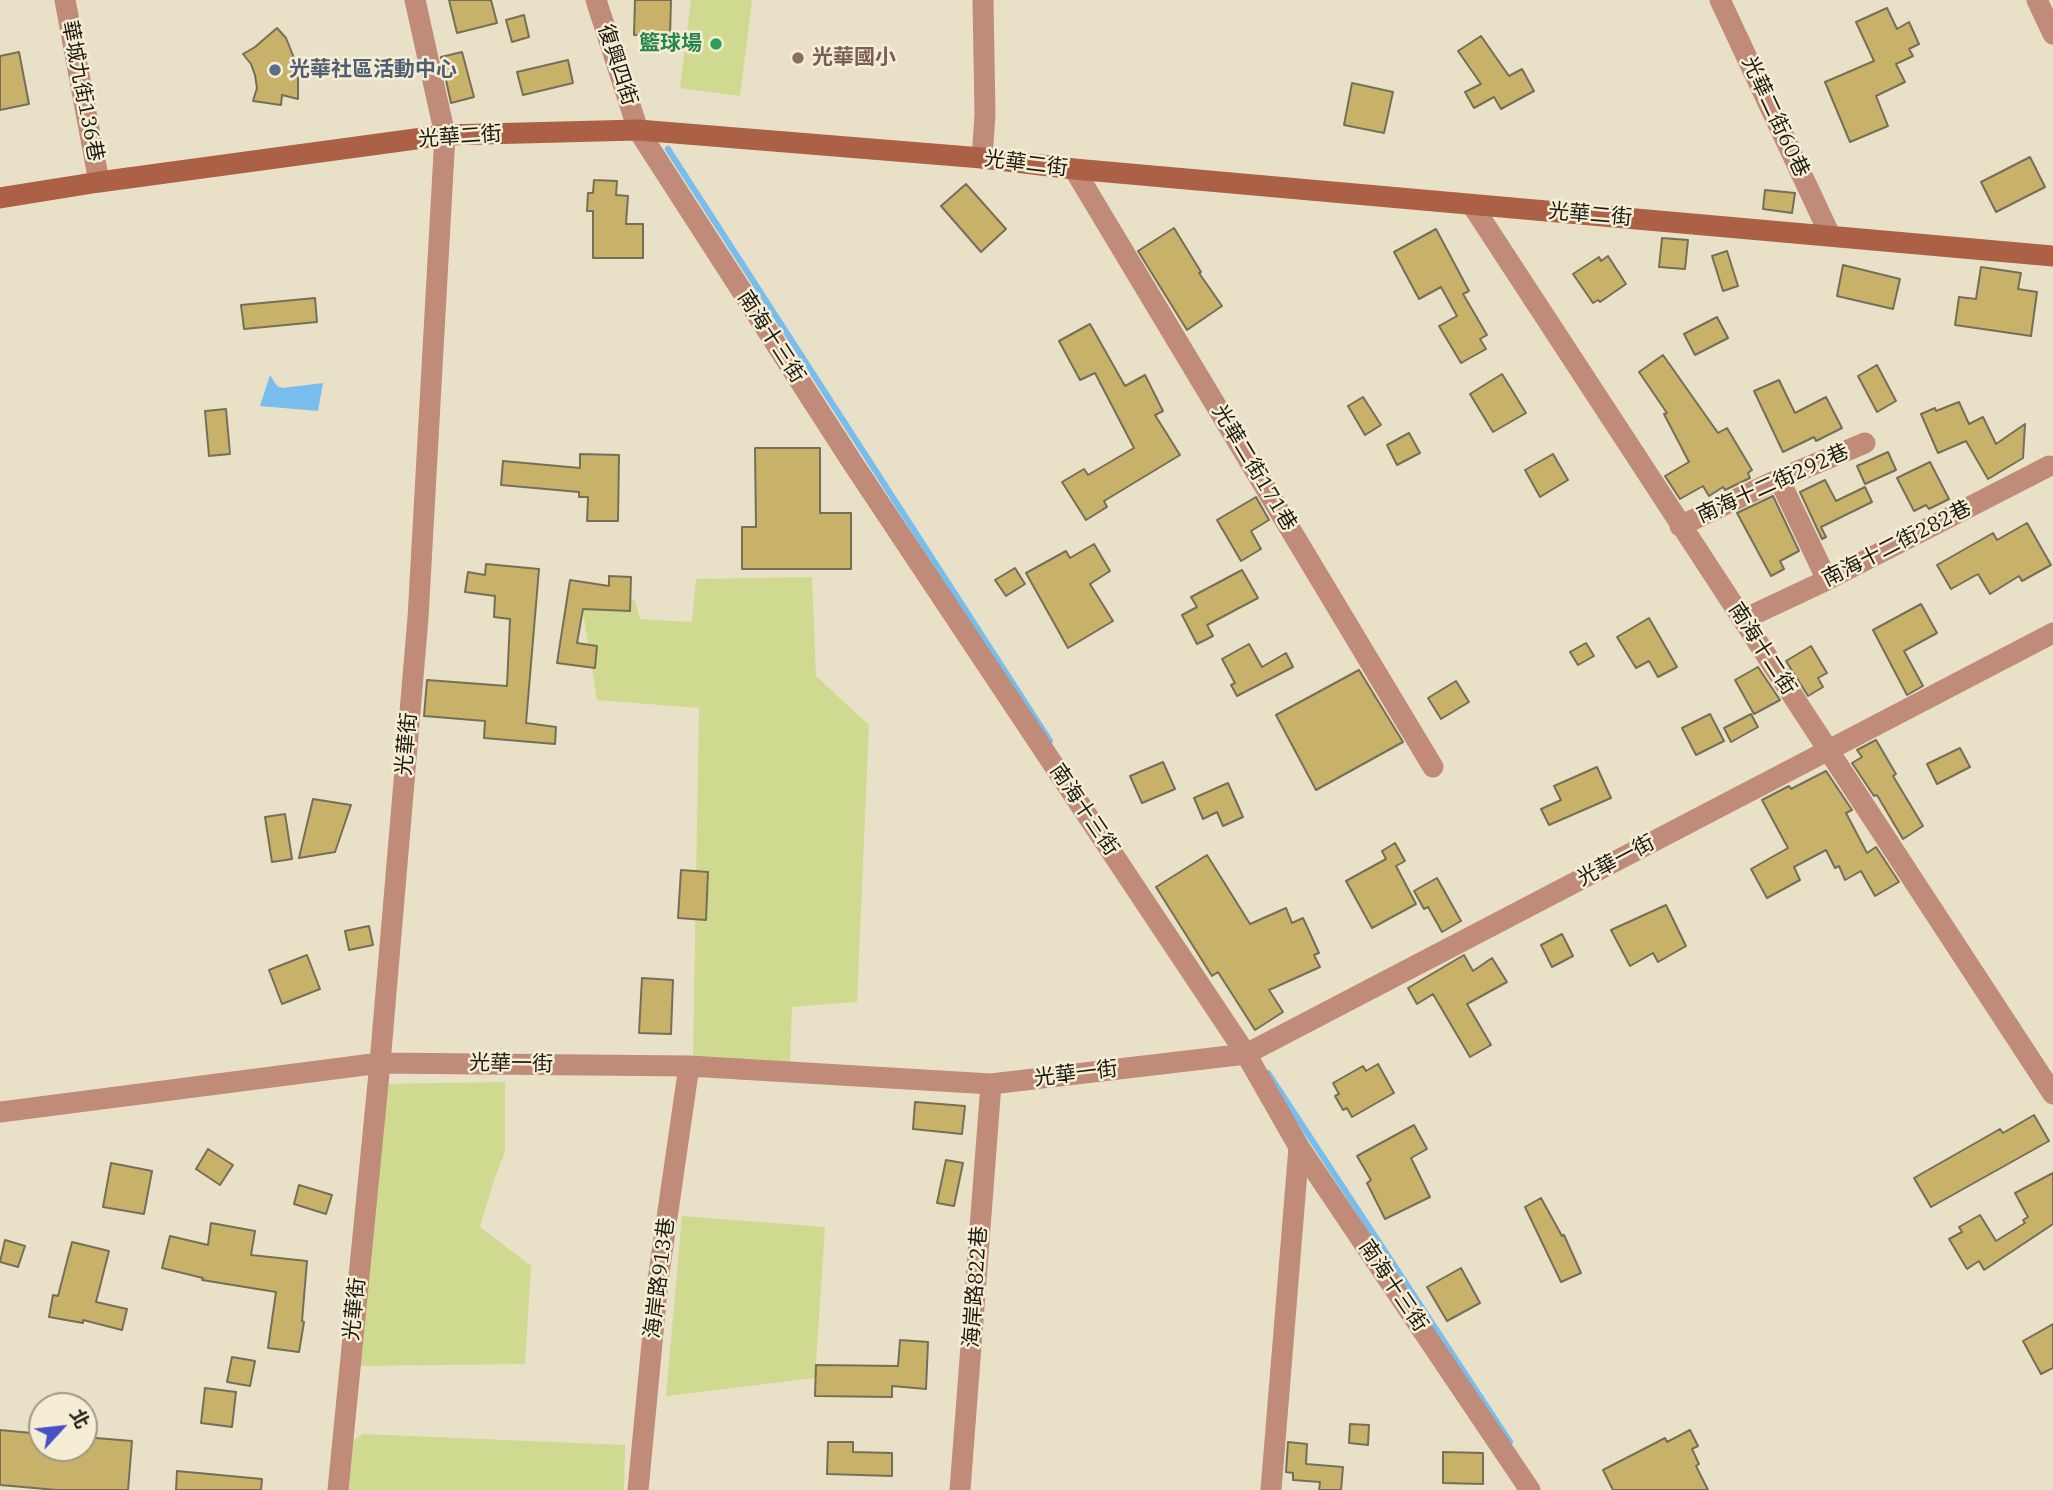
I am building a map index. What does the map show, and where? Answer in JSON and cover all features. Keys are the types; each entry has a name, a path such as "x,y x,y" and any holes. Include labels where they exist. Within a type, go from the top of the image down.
{"street":[{"name":"華城九街136巷","path":"65,0 99,182"},
{"name":"光華街","path":"338,1490 380,1063 418,618 445,135 415,0"},
{"name":"復興四街","path":"596,0 638,130"},
{"path":"982,158 985,115 983,0"},
{"name":"光華二街60巷","path":"1720,0 1830,235"},
{"path":"2037,0 2053,34"},
{"name":"光華二街","path":"0,198 445,135 638,130 982,158 1074,169 2053,256"},
{"name":"南海十三街","path":"638,130 844,451 1246,1054 1299,1147 1530,1490"},
{"name":"光華二街171巷","path":"1074,169 1433,767"},
{"name":"南海十二街","path":"1472,205 2053,1094"},
{"name":"南海十二街292巷","path":"1680,526 1779,479 1865,443"},
{"name":"南海十二街282巷","path":"1744,619 1827,580 2049,466"},
{"path":"1779,479 1827,580"},
{"name":"光華一街","path":"0,1112 380,1063 689,1066 991,1084 1246,1054 2053,633"},
{"name":"海岸路913巷","path":"638,1490 658,1280 689,1066"},
{"name":"海岸路822巷","path":"960,1490 991,1084"},
{"path":"1271,1490 1299,1147"}],"green space":[{"name":"籃球場","path":"691,0 752,0 740,96 680,88"},
{"path":"812,577 816,676 869,725 857,1002 792,1007 790,1063 693,1059 699,708 597,700 582,605 635,600 640,619 692,622 696,579"},
{"path":"505,1082 505,1152 480,1227 531,1266 525,1364 355,1366 377,1084"},
{"path":"682,1216 825,1227 815,1378 666,1396"},
{"path":"363,1434 625,1445 624,1490 344,1490 349,1443"}],"water":[{"path":"270,375 277,386 282,388 323,383 318,411 260,406"}],"building":[{"path":"449,0 491,0 497,23 457,33"},
{"path":"635,0 671,0 670,37 634,35"},
{"path":"1887,8 1897,29 1909,22 1919,44 1909,49 1913,56 1896,64 1905,82 1876,96 1888,126 1850,142 1825,82 1874,61 1856,22"},
{"path":"524,15 529,37 512,42 506,20"},
{"name":"光華社區活動中心","path":"277,28 286,38 298,78 298,99 282,95 281,105 253,101 257,88 255,75 243,54"},
{"path":"1481,36 1509,76 1522,69 1534,91 1501,109 1494,97 1474,108 1465,92 1481,84 1458,51"},
{"path":"19,52 29,104 0,110 0,56"},
{"path":"462,52 474,97 451,103 441,57"},
{"path":"568,60 573,83 523,95 517,72"},
{"path":"1352,83 1393,92 1384,133 1344,125"},
{"path":"2030,157 2045,187 1996,212 1981,182"},
{"path":"594,180 617,181 616,195 628,196 626,224 643,224 643,258 593,258 593,211 587,211 588,193 593,193"},
{"path":"966,184 1006,229 981,252 941,206"},
{"path":"1765,190 1795,193 1792,213 1763,209"},
{"path":"1174,228 1201,272 1199,273 1222,306 1187,330 1138,251"},
{"path":"1436,229 1469,291 1463,294 1487,335 1480,339 1486,349 1461,363 1439,326 1457,316 1441,287 1419,299 1394,252"},
{"path":"1662,238 1688,240 1685,269 1659,267"},
{"path":"1727,251 1738,286 1723,291 1712,256"},
{"path":"1608,256 1626,284 1600,302 1598,300 1593,303 1573,274 1599,257 1601,261"},
{"path":"1843,265 1900,279 1893,309 1837,296"},
{"path":"1981,267 2021,273 2018,289 2037,292 2031,336 1955,325 1959,297 1976,299"},
{"path":"315,298 317,322 244,329 241,305"},
{"path":"1717,317 1728,338 1695,355 1684,334"},
{"path":"1090,324 1125,386 1145,375 1163,411 1155,415 1180,455 1104,501 1107,507 1086,520 1062,482 1084,469 1088,475 1134,448 1095,373 1080,380 1059,341"},
{"path":"1663,355 1718,433 1727,428 1752,470 1748,473 1750,478 1725,490 1723,487 1709,496 1703,486 1680,499 1665,476 1689,462 1664,414 1667,413 1639,372"},
{"path":"1877,365 1896,401 1877,412 1858,376"},
{"path":"1502,374 1526,413 1493,432 1470,394"},
{"path":"1779,380 1795,413 1826,397 1842,428 1816,441 1814,437 1783,452 1754,391"},
{"path":"1363,397 1381,425 1365,435 1348,406"},
{"path":"1959,402 1969,424 1983,417 1996,444 2025,424 2023,458 1988,479 1966,441 1938,453 1921,414"},
{"path":"226,409 230,454 209,456 205,411"},
{"path":"1409,433 1420,453 1397,465 1387,445"},
{"path":"755,448 820,448 820,513 851,513 851,569 742,569 742,527 756,527"},
{"path":"1888,452 1896,470 1865,484 1857,466"},
{"path":"580,454 619,455 618,521 587,521 588,497 579,497 579,492 501,485 503,461 580,468"},
{"path":"1553,454 1568,480 1540,497 1525,470"},
{"path":"1930,462 1949,499 1929,509 1926,505 1914,511 1897,478"},
{"path":"1825,480 1836,501 1865,487 1872,502 1821,527 1826,537 1822,539 1800,492"},
{"path":"1773,496 1799,551 1780,561 1784,569 1771,576 1737,513"},
{"path":"1256,497 1269,520 1251,531 1261,549 1241,561 1217,520"},
{"path":"2027,523 2051,565 2022,581 2019,576 1990,594 1978,574 1951,589 1937,565 1993,533 1997,540"},
{"path":"1094,544 1110,571 1090,584 1113,621 1068,648 1026,573 1066,551 1070,558"},
{"path":"486,564 539,569 526,723 556,727 555,744 484,738 485,721 424,716 427,680 507,686 510,619 494,617 495,596 465,592 468,572 485,575"},
{"path":"1015,568 1025,584 1006,596 995,580"},
{"path":"1242,570 1258,598 1207,625 1213,636 1197,644 1182,615 1197,607 1191,597"},
{"path":"609,576 631,577 630,611 583,609 577,643 597,646 595,668 557,663 570,580 609,586"},
{"path":"1921,604 1937,633 1904,651 1923,686 1907,695 1873,630"},
{"path":"1649,618 1677,667 1658,677 1649,661 1636,668 1617,637"},
{"path":"1586,643 1594,656 1578,665 1570,652"},
{"path":"1249,644 1262,667 1286,653 1293,667 1237,696 1231,685 1235,683 1222,659"},
{"path":"1811,646 1827,673 1818,678 1823,687 1808,696 1786,661"},
{"path":"1758,667 1780,700 1754,714 1735,680"},
{"path":"1359,670 1403,742 1316,790 1276,715"},
{"path":"1456,681 1469,702 1441,719 1428,698"},
{"path":"1710,714 1724,741 1696,755 1682,728"},
{"path":"1751,714 1758,727 1731,742 1724,728"},
{"path":"1876,740 1896,774 1893,776 1923,826 1903,839 1877,795 1874,796 1852,763 1862,757 1857,750"},
{"path":"1960,748 1970,767 1937,784 1927,764"},
{"path":"1163,762 1175,789 1142,803 1130,776"},
{"path":"1597,767 1611,798 1549,825 1541,809 1561,800 1554,786"},
{"path":"1826,771 1852,810 1846,813 1867,853 1876,847 1899,882 1875,896 1861,871 1845,880 1839,866 1835,868 1826,850 1794,867 1800,880 1767,898 1751,869 1788,848 1762,800"},
{"path":"1228,783 1243,817 1223,826 1217,812 1203,819 1194,798"},
{"path":"313,799 351,805 335,852 299,858"},
{"path":"285,814 292,859 272,862 265,817"},
{"path":"1395,843 1405,861 1396,866 1416,904 1372,928 1346,881 1386,859 1382,851"},
{"path":"1207,855 1250,924 1286,908 1292,923 1303,918 1319,953 1314,955 1320,967 1269,990 1283,1012 1255,1030 1218,972 1212,976 1156,887"},
{"path":"681,870 708,872 706,920 678,918"},
{"path":"1437,878 1461,921 1442,932 1428,907 1424,909 1414,891"},
{"path":"1666,905 1686,946 1658,962 1653,953 1630,966 1611,930"},
{"path":"369,926 373,945 349,950 345,931"},
{"path":"1562,934 1573,956 1552,967 1541,945"},
{"path":"307,955 320,989 282,1004 269,970"},
{"path":"1464,955 1473,971 1492,958 1507,982 1467,1004 1491,1045 1470,1057 1433,994 1417,1004 1408,988"},
{"path":"642,978 673,980 671,1034 639,1033"},
{"path":"1378,1064 1394,1093 1352,1117 1347,1108 1343,1110 1335,1096 1339,1094 1333,1083 1363,1066 1366,1071"},
{"path":"915,1102 965,1106 962,1134 913,1129"},
{"path":"2034,1115 2049,1141 1931,1207 1914,1178 2000,1129 2003,1133"},
{"path":"1414,1125 1427,1149 1411,1158 1430,1197 1385,1219 1367,1183 1371,1180 1357,1156"},
{"path":"208,1149 233,1165 220,1185 196,1169"},
{"path":"946,1160 963,1163 954,1206 937,1203"},
{"path":"111,1163 152,1171 144,1214 103,1207"},
{"path":"2053,1173 2053,1224 1984,1270 1979,1261 1967,1269 1949,1239 1962,1232 1959,1227 1980,1215 1996,1241 2025,1223 2023,1220 2028,1217 2015,1193"},
{"path":"299,1185 332,1195 326,1214 294,1204"},
{"path":"1541,1198 1562,1236 1564,1235 1581,1273 1561,1282 1525,1207"},
{"path":"211,1223 255,1231 251,1255 307,1261 304,1322 299,1352 268,1348 276,1292 202,1280 203,1278 162,1268 170,1236 208,1245"},
{"path":"5,1240 25,1246 18,1267 0,1262"},
{"path":"72,1242 109,1251 96,1302 127,1309 122,1330 83,1320 83,1323 49,1317 53,1295 58,1296"},
{"path":"1461,1268 1480,1303 1447,1321 1427,1287"},
{"path":"2053,1324 2053,1368 2041,1374 2023,1341"},
{"path":"900,1340 928,1342 926,1389 892,1386 892,1397 815,1396 816,1365 898,1366"},
{"path":"232,1357 255,1361 250,1386 227,1382"},
{"path":"205,1388 236,1392 232,1427 201,1423"},
{"path":"1350,1424 1369,1425 1368,1445 1349,1443"},
{"path":"0,1430 28,1433 28,1462 98,1462 98,1438 132,1441 128,1490 57,1490 0,1485"},
{"path":"1690,1430 1698,1446 1692,1449 1699,1464 1696,1466 1708,1490 1613,1490 1603,1470 1665,1438 1667,1442"},
{"path":"828,1442 853,1442 853,1452 892,1453 892,1476 827,1474"},
{"path":"1288,1442 1307,1444 1306,1464 1343,1467 1341,1490 1319,1490 1320,1482 1293,1480 1293,1473 1286,1472"},
{"path":"1443,1452 1483,1453 1483,1484 1443,1483"},
{"path":"177,1471 262,1479 261,1490 176,1490"}],"waterway":[{"path":"668,149 1050,741"},
{"path":"1268,1073 1510,1442"}],"place":[{"name":"籃球場","path":"716,44"},
{"name":"光華國小","path":"798,58"},
{"name":"光華社區活動中心","path":"275,70"}]}
